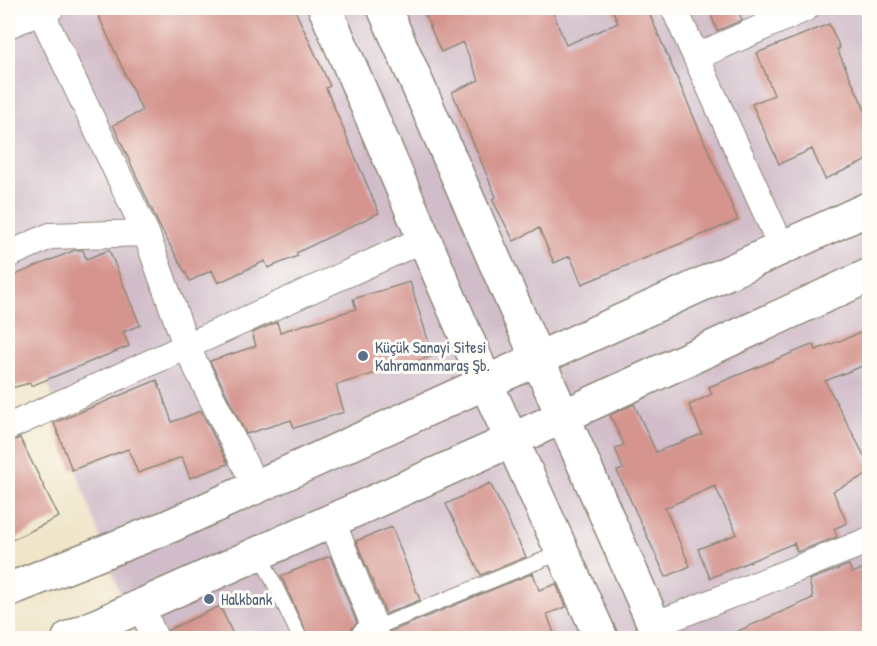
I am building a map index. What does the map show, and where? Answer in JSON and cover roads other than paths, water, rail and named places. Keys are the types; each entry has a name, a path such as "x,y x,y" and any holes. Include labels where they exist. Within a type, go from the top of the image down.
{"main road":[{"path":"325,8 486,383 601,639"},
{"path":"384,8 657,632"},
{"path":"8,590 170,526 255,485 486,383 870,208"},
{"path":"69,639 512,440 870,275"}],"street":[{"path":"674,8 782,248"},
{"path":"696,57 806,8"},
{"path":"8,25 44,9 146,233 187,348 255,485"},
{"path":"8,253 50,236 146,233"},
{"path":"8,427 424,239"},
{"path":"332,521 366,635"},
{"path":"657,632 870,540"},
{"path":"141,607 155,639"}],"lane":[{"path":"366,635 563,552"},
{"path":"260,554 300,639"}],"place":[{"name":"Küçük Sanayi Sitesi Kahramanmaraş Şb.","path":"363,356"},
{"name":"Halkbank","path":"209,599"}]}
